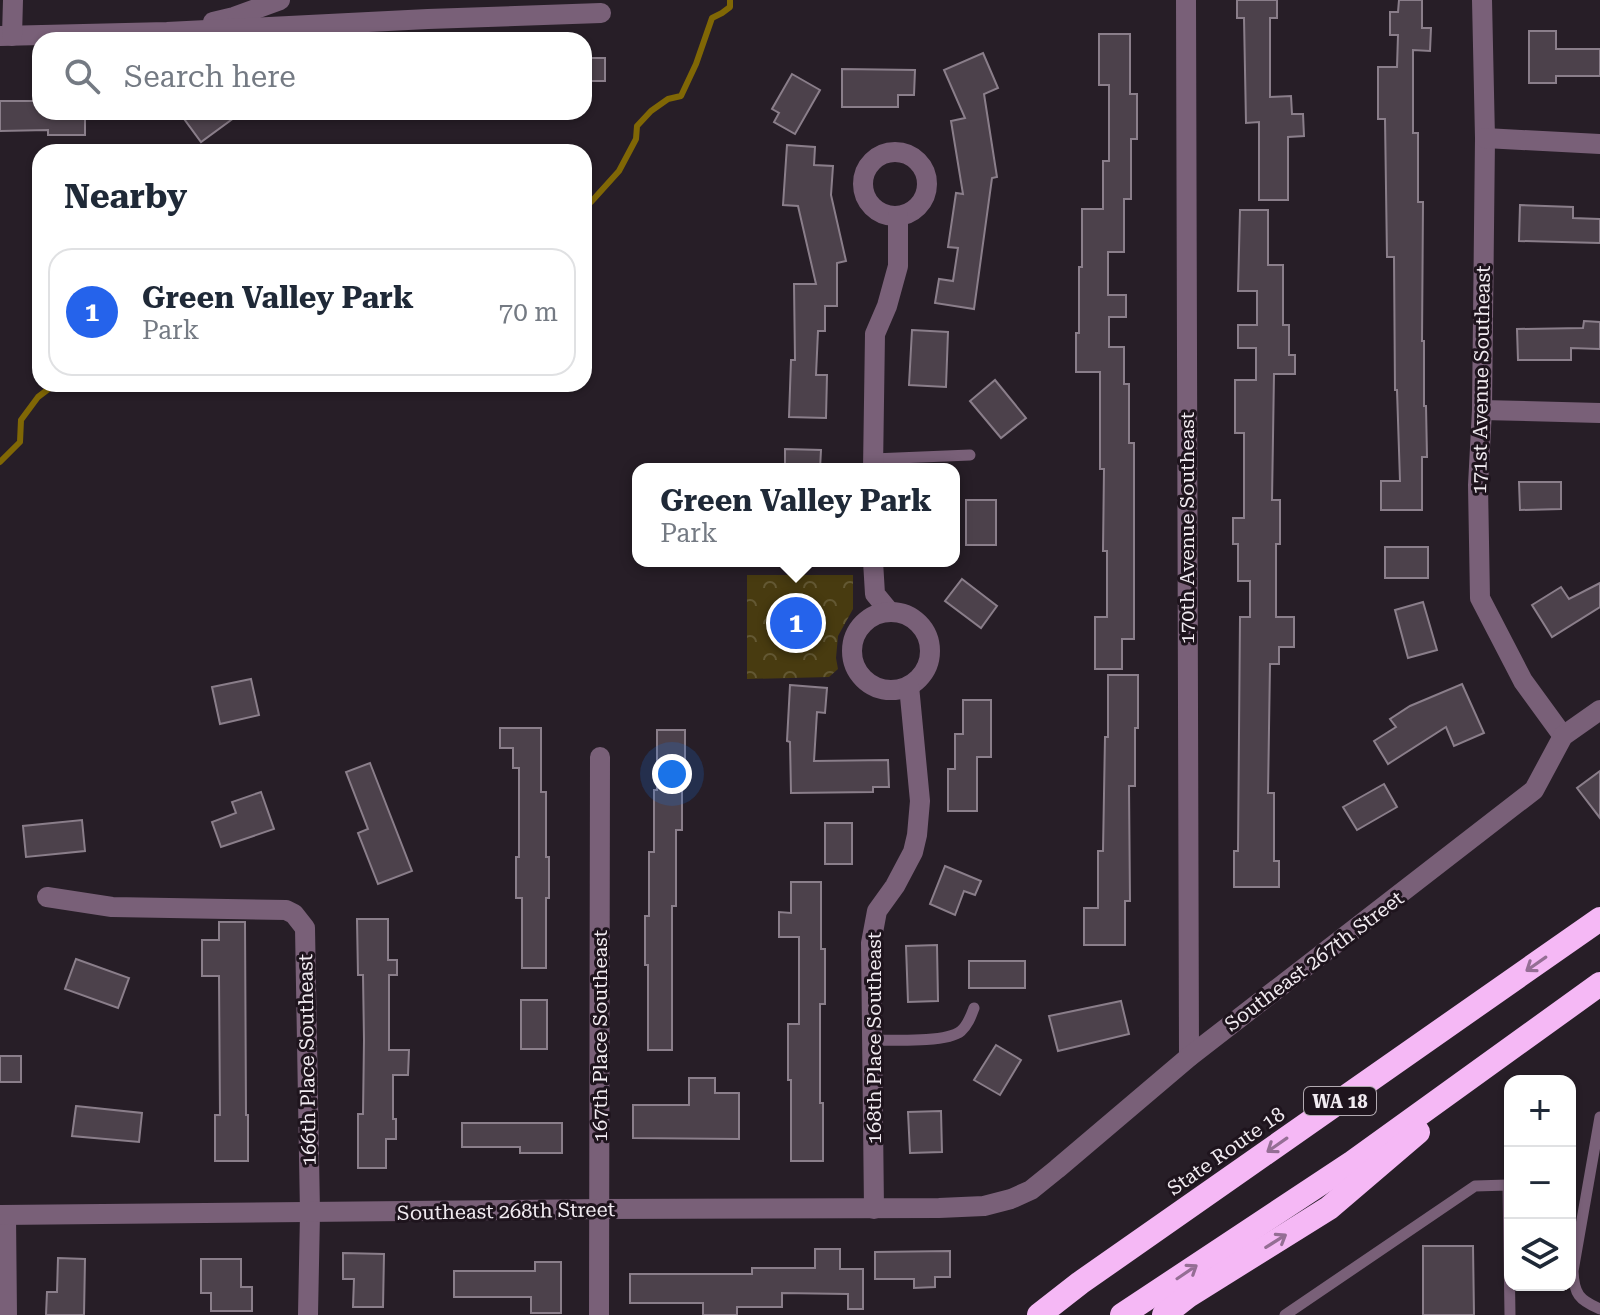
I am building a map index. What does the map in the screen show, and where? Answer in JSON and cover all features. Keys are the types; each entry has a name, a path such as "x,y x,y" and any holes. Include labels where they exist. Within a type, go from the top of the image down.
{"highway":[{"name":"State Route 18","path":"1039,1315 1080,1283 1600,919"},
{"name":"WA 18","path":"1122,1315 1353,1162 1600,984"},
{"path":"1164,1315 1188,1296 1329,1208 1563,1010"},
{"path":"1031,1315 1080,1283"}],"street":[{"path":"13,0 6,36 32,35"},
{"path":"167,32 234,17 280,0"},
{"name":"170th Avenue Southeast","path":"1186,0 1189,1057"},
{"name":"171st Avenue Southeast","path":"1482,0 1485,138 1482,410 1478,485 1480,598 1523,681 1563,736"},
{"path":"167,32 601,13"},
{"path":"1485,138 1600,144"},
{"path":"873,463 875,334 898,266 898,216"},
{"path":"1482,410 1600,413"},
{"path":"873,567 875,594 889,611"},
{"path":"889,611 902,613 924,628 931,653 928,667 920,678 897,690 873,686 862,678 852,655 852,642 865,621 889,611"},
{"name":"168th Place Southeast","path":"874,1209 871,943 877,911 913,852 917,835 920,801 909,686"},
{"name":"Southeast 267th Street","path":"1011,1199 1031,1190 1189,1057 1534,790 1563,736 1600,710"},
{"name":"167th Place Southeast","path":"599,1315 600,757"},
{"name":"166th Place Southeast","path":"47,897 112,907 286,910 294,914 305,928 310,1213 308,1315"},
{"name":"Southeast 268th Street","path":"3,1215 874,1209 984,1206 1011,1199"},
{"path":"3,1215 7,1315"}],"lane":[{"path":"884,463 970,455"},
{"path":"872,1040 950,1036 960,1032 974,1008"},
{"path":"1600,1117 1573,1271 1574,1290 1585,1303 1600,1309"},
{"path":"1285,1315 1475,1186 1508,1185 1510,1315"}],"green space":[{"path":"747,575 853,575 853,609 838,636 838,669 829,677 747,679"}],"building":[{"path":"1237,0 1277,0 1277,18 1270,18 1270,97 1291,96 1292,114 1303,114 1304,136 1288,137 1288,200 1259,200 1259,122 1246,123 1244,18 1237,18"},
{"path":"1399,0 1422,0 1422,28 1431,28 1430,51 1413,50 1413,133 1418,133 1418,202 1423,202 1422,341 1427,457 1422,457 1422,510 1381,510 1381,481 1400,481 1395,390 1394,257 1387,257 1385,119 1378,119 1378,67 1397,67 1398,35 1390,35 1390,12 1398,12"},
{"path":"1529,31 1556,31 1556,49 1600,49 1600,76 1556,76 1556,83 1529,83"},
{"path":"1099,34 1130,34 1130,94 1137,94 1137,139 1131,139 1131,199 1124,199 1124,252 1108,252 1108,295 1126,295 1126,317 1109,317 1109,347 1124,347 1124,384 1129,384 1129,443 1134,443 1134,639 1122,639 1122,669 1095,669 1095,617 1107,617 1107,551 1103,551 1104,469 1100,469 1100,372 1076,372 1082,209 1103,209 1103,161 1109,161 1109,85 1099,85"},
{"path":"983,53 998,88 984,94 997,177 992,178 974,309 935,303 939,279 953,281 958,248 948,247 956,193 963,194 951,121 965,118 944,70"},
{"path":"592,58 605,58 605,81 592,81"},
{"path":"842,69 915,70 914,95 898,95 898,107 842,107"},
{"path":"792,74 820,90 795,134 774,122 779,113 772,109"},
{"path":"0,101 32,101 32,120 85,120 85,135 48,135 48,130 0,131"},
{"path":"185,120 231,120 201,142"},
{"path":"787,145 815,147 814,165 833,166 831,195 846,261 837,263 837,306 825,306 825,331 818,331 816,375 827,375 826,418 789,417 791,360 795,360 794,284 816,284 798,206 783,205"},
{"path":"1520,205 1573,207 1573,218 1600,219 1600,243 1519,241"},
{"path":"1240,210 1268,210 1268,265 1283,265 1283,325 1289,325 1289,355 1295,355 1295,374 1274,374 1272,500 1280,500 1280,544 1276,544 1276,617 1294,617 1294,647 1279,647 1279,664 1270,664 1268,793 1274,793 1274,861 1279,861 1279,887 1234,887 1234,851 1238,851 1240,617 1250,617 1250,581 1238,581 1238,544 1233,544 1233,518 1244,518 1244,433 1235,433 1235,380 1256,380 1256,348 1238,348 1238,325 1257,325 1257,291 1238,291"},
{"path":"1584,321 1600,322 1600,349 1571,348 1571,360 1518,360 1517,329 1583,328"},
{"path":"912,330 948,332 946,387 909,385"},
{"path":"995,380 1026,418 1001,438 970,401"},
{"path":"785,449 821,450 820,463 785,463"},
{"path":"1519,482 1561,482 1561,509 1520,510"},
{"path":"966,500 996,500 996,545 966,545"},
{"path":"1385,547 1428,547 1428,578 1385,578"},
{"path":"962,579 997,606 981,628 945,601"},
{"path":"1600,583 1600,607 1552,637 1532,605 1561,587 1569,599"},
{"path":"1423,602 1437,650 1408,658 1395,610"},
{"path":"1108,675 1138,675 1135,786 1129,786 1130,901 1125,901 1125,945 1084,945 1084,908 1098,908 1098,851 1103,851 1105,737 1108,737"},
{"path":"251,679 259,715 220,724 212,687"},
{"path":"1462,684 1484,733 1454,746 1446,727 1388,764 1374,741 1396,727 1390,719 1410,706"},
{"path":"790,685 827,688 825,713 817,712 814,761 888,760 889,787 873,787 873,792 791,793 790,742 787,741"},
{"path":"963,700 991,700 991,757 977,757 977,811 948,811 948,769 955,769 955,734 963,734"},
{"path":"500,728 541,728 541,792 546,792 546,857 549,857 546,968 522,968 522,898 516,898 519,768 513,768 513,748 500,748"},
{"path":"657,730 685,730 682,830 676,830 676,906 672,906 672,1050 648,1050 645,916 649,916 649,852 654,852"},
{"path":"370,763 412,871 378,884 358,833 368,829 346,772"},
{"path":"1600,771 1600,818 1577,788"},
{"path":"1384,784 1397,807 1357,830 1343,807"},
{"path":"261,792 274,829 221,847 212,822 236,813 232,802"},
{"path":"82,820 85,851 26,857 23,826"},
{"path":"825,823 852,823 852,864 825,864"},
{"path":"945,866 981,881 975,895 964,891 955,915 930,904"},
{"path":"791,882 821,882 821,949 825,949 825,1004 820,1004 823,1161 791,1161 788,1024 799,1024 799,937 779,937 779,912 791,913"},
{"path":"357,919 388,919 388,960 397,960 397,975 389,975 389,1050 409,1050 408,1075 393,1075 396,1139 386,1139 386,1168 358,1168 358,1114 363,1114 364,1040 363,975 358,975"},
{"path":"219,922 245,922 248,1161 215,1161 215,1115 220,1115 219,976 202,976 202,940 219,940"},
{"path":"937,945 938,1001 908,1002 906,946"},
{"path":"76,959 129,978 118,1008 65,989"},
{"path":"969,961 1025,961 1025,988 969,988"},
{"path":"521,1000 547,1000 547,1049 521,1049"},
{"path":"1121,1001 1129,1034 1058,1051 1049,1016"},
{"path":"996,1045 1021,1060 1000,1095 974,1080"},
{"path":"0,1056 21,1056 21,1082 0,1082"},
{"path":"689,1078 715,1078 715,1093 739,1093 739,1139 633,1138 633,1105 689,1105"},
{"path":"76,1106 142,1113 139,1142 72,1136"},
{"path":"941,1111 942,1152 910,1153 908,1112"},
{"path":"462,1123 562,1123 562,1153 520,1153 520,1147 462,1147"},
{"path":"1423,1246 1473,1246 1474,1315 1423,1315"},
{"path":"815,1249 840,1249 840,1269 863,1269 863,1309 848,1309 848,1294 782,1293 782,1307 737,1307 737,1315 703,1315 703,1303 630,1303 630,1274 752,1274 752,1268 815,1268"},
{"path":"950,1251 950,1277 935,1277 935,1287 914,1288 914,1279 875,1279 875,1252"},
{"path":"343,1253 384,1254 383,1307 353,1307 354,1279 343,1279"},
{"path":"58,1258 85,1259 84,1315 46,1315 47,1292 57,1292"},
{"path":"201,1259 241,1259 241,1287 252,1287 252,1311 211,1311 211,1293 201,1293"},
{"path":"535,1262 561,1262 561,1313 531,1313 531,1297 454,1297 454,1271 535,1271"}],"waterway":[{"path":"592,201 619,171 636,139 637,126 668,99 681,96 712,18 730,7 730,0"},
{"path":"0,462 20,442 21,420 45,392"}],"place":[{"name":"Green Valley Park","path":"796,623"}]}
